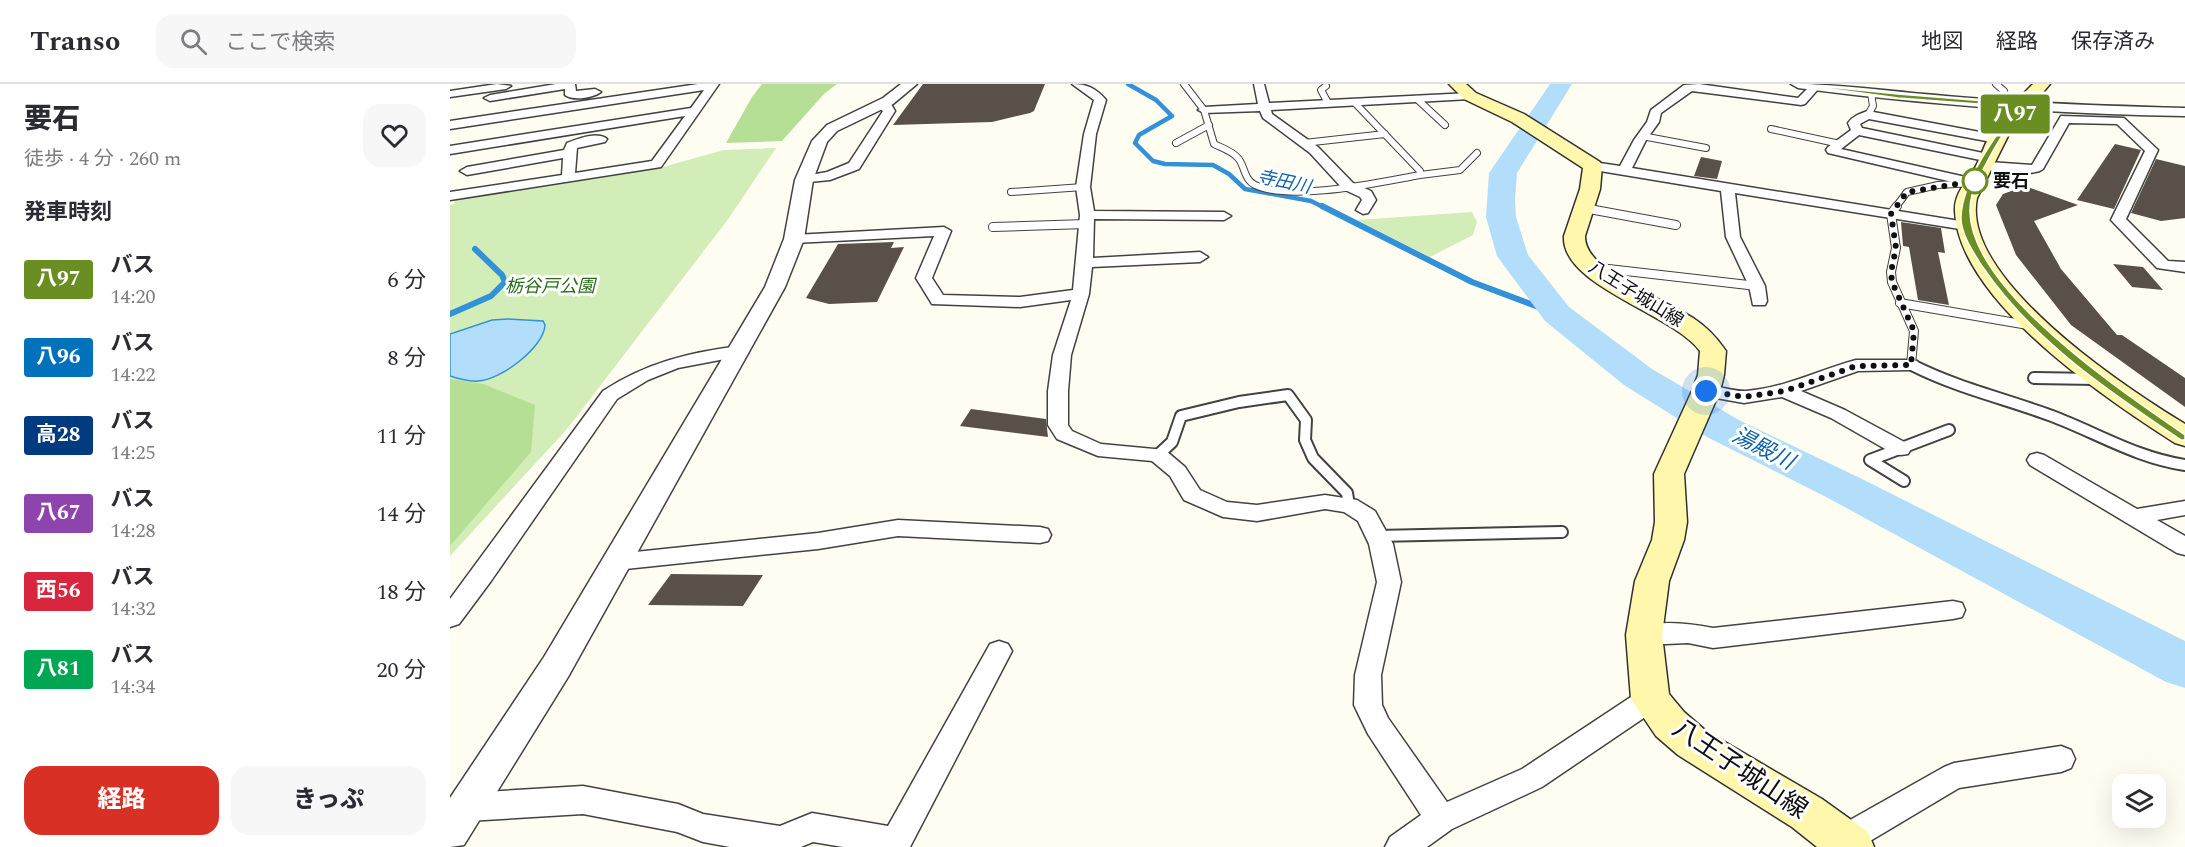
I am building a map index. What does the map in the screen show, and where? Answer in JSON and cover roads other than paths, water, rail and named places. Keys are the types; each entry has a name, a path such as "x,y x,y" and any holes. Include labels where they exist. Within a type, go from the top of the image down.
{"main road":[{"path":"1457,84 1470,96 1518,118 1593,166"},
{"path":"2042,84 2012,98 1966,202 1966,226 1971,240 1987,269 2004,292 2037,326 2100,379 2185,437"},
{"name":"八王子城山線","path":"1593,166 1584,208 1574,239 1576,250 1590,267 1705,339 1714,355 1706,391 1669,474 1671,522 1668,540 1652,581 1644,635"},
{"path":"1644,635 1650,699"},
{"name":"八王子城山線","path":"1650,699 1670,724 1692,742 1807,813 1842,845"}],"street":[{"path":"491,93 522,84"},
{"path":"450,94 534,91 570,85 569,94 574,95 649,84"},
{"path":"450,832 556,667 741,351 775,287 794,240 804,180 809,164 826,133 844,121 899,95 910,84"},
{"path":"1077,84 1090,90 1100,100 1100,108 1090,134 1083,187 1086,219 1085,263 1081,294 1062,356 1058,392 1058,425 1064,435 1098,450 1158,454 1178,472 1192,495 1223,509 1257,513 1325,502 1349,505 1367,516 1381,544 1389,582 1368,675 1368,705 1378,726 1441,819"},
{"path":"1259,84 1267,116 1304,143 1348,186 1366,194 1369,200 1364,210"},
{"path":"1797,84 1815,87 1843,87 1871,93 2012,98 2058,110 2185,110"},
{"path":"456,195 656,164 713,85"},
{"path":"450,150 529,125 713,85"},
{"path":"1624,172 1642,136 1653,122 1657,109 1691,86 1801,102 1815,87"},
{"path":"521,162 534,91"},
{"path":"450,112 487,107 491,93"},
{"path":"1204,110 1470,96"},
{"path":"450,137 704,97"},
{"path":"804,180 830,176 854,166 889,111 887,106 881,105"},
{"path":"450,125 529,125 694,111"},
{"path":"1857,131 1855,120 1868,115 1986,161"},
{"path":"1857,131 2013,169 2036,169 2065,119 2120,121 2152,150 2118,220 2163,265 2185,267"},
{"path":"568,179 572,146 580,142 684,126"},
{"path":"1857,131 1832,150 1986,161"},
{"path":"467,171 572,153"},
{"path":"450,164 468,163 467,171 456,195"},
{"path":"1593,166 1966,226"},
{"path":"1728,188 1733,237 1758,294"},
{"path":"1086,219 1224,216"},
{"path":"794,240 944,231 924,278 938,300 1020,302 1081,294"},
{"path":"1085,263 1200,257"},
{"path":"450,617 483,575 610,395 633,379 661,366 699,356 741,351"},
{"path":"1706,391 1744,397 1785,391 1856,366 1911,365"},
{"path":"1785,391 1838,414 1901,449"},
{"path":"2037,460 2185,547"},
{"path":"2134,517 2185,508"},
{"path":"616,562 818,541 898,528 1040,535"},
{"path":"1644,635 1688,633 1713,638 1953,610"},
{"path":"468,807 583,800 678,818 704,828 781,844 812,827 896,842 999,651"},
{"path":"1401,847 1441,819 1532,778 1650,699"},
{"path":"1842,845 1954,776 2061,759"}],"lane":[{"path":"1184,84 1204,110 1214,144 1237,156 1248,180 1256,185 1286,189 1336,188 1460,170 1476,153"},
{"path":"1996,84 2012,98"},
{"path":"1326,86 1321,90 1328,103"},
{"path":"1868,115 1873,106 1871,93"},
{"path":"1417,99 1445,125"},
{"path":"1354,102 1420,171 1420,175"},
{"path":"1176,143 1209,125"},
{"path":"1771,129 1840,144"},
{"path":"1304,143 1385,134"},
{"path":"1642,136 1706,148"},
{"path":"1986,161 1938,185 1907,192 1891,214 1896,248 1891,272 1892,282 1914,331 1911,365 1939,380 2036,410 2132,450 2185,465"},
{"path":"1011,192 1083,187"},
{"path":"1584,208 1677,225"},
{"path":"993,227 1086,219"},
{"path":"1590,267 1658,273 1758,294"},
{"path":"1900,303 2037,326"},
{"path":"2034,378 2100,379"},
{"path":"1158,454 1172,442 1181,416 1239,402 1288,394 1306,420 1305,440 1313,458 1347,493 1349,505"},
{"path":"1904,481 1870,460 1949,430"},
{"path":"1377,536 1562,532"}],"water":[{"path":"492,320 543,321 545,325 543,334 529,353 509,369 487,379 471,381 450,376 450,334"}],"waterway":[{"name":"寺田川","path":"1128,84 1156,100 1172,116 1139,135 1135,143 1153,161 1165,164 1213,165 1229,174 1245,189 1311,201 1325,208"},
{"name":"湯殿川","path":"1561,84 1503,173 1501,200 1501,217 1513,256 1557,314 1638,377 1722,428 1844,488 2185,666"},
{"name":"寺田川","path":"1322,206 1472,282 1557,314"},
{"path":"450,314 491,296 505,282 502,275 475,249"}],"place":[{"name":"要石","path":"1975,181"}],"park label":[{"name":"栃谷戸公園","path":"550,286"}]}
